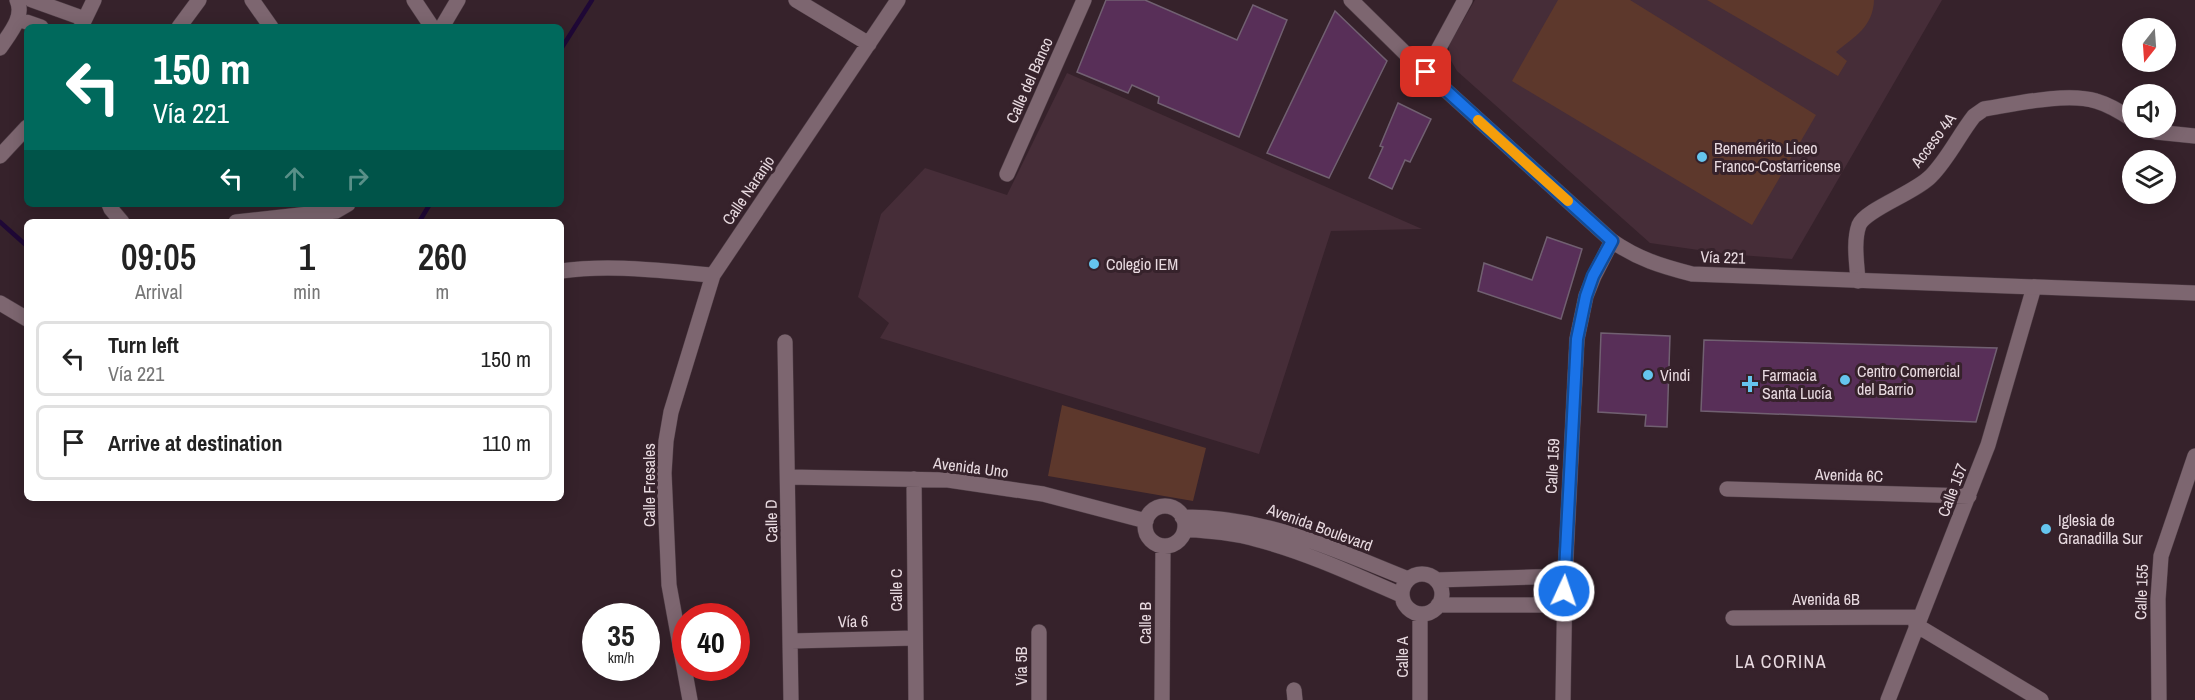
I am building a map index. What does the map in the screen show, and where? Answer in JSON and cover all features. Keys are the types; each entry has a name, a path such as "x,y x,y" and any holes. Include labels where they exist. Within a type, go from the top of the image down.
{"street":[{"path":"0,48 18,19 20,7 17,0"},
{"path":"32,0 83,23 94,0"},
{"path":"181,24 200,0"},
{"path":"252,0 269,24"},
{"path":"414,0 430,24"},
{"path":"444,24 458,0"},
{"path":"796,0 869,44"},
{"name":"Calle Naranjo","path":"713,275 898,0"},
{"name":"Calle del Banco","path":"1006,174 1084,0"},
{"name":"Vía 221","path":"1351,0 1426,72 1612,241 1632,255 1660,266 1692,274 2195,294"},
{"path":"1426,72 1465,0"},
{"path":"18,19 32,24"},
{"name":"Acceso 4A","path":"1858,281 1856,239 1859,225 1868,213 1907,193 1931,177 1974,116 1984,109 2068,98 2094,100 2122,113"},
{"path":"0,156 24,130"},
{"path":"2176,134 2195,136"},
{"path":"110,207 119,219"},
{"path":"263,219 336,211 343,207"},
{"name":"Calle 159","path":"1563,700 1565,576 1577,339 1586,296 1593,276 1612,241"},
{"path":"564,271 582,268 630,268 713,275"},
{"name":"Calle Fresales","path":"690,700 669,585 664,464 671,412 713,275"},
{"name":"Calle 157","path":"1888,700 1988,445 2034,287"},
{"path":"0,303 24,317"},
{"name":"Calle D","path":"785,342 791,641 790,700"},
{"name":"Calle 155","path":"2159,700 2158,599 2161,556 2195,456"},
{"name":"Avenida Uno","path":"788,477 948,480 1043,494 1146,521"},
{"name":"Calle C","path":"914,479 916,700"},
{"path":"2188,479 2195,498"},
{"name":"Avenida 6C","path":"1727,489 1969,496"},
{"path":"1166,506 1174,508 1184,523 1182,538 1174,544 1163,546 1154,543 1145,527 1152,511 1166,506"},
{"name":"Avenida Boulevard","path":"1184,523 1208,517 1253,523 1290,532 1408,579"},
{"name":"Avenida Boulevard","path":"1184,523 1258,539 1312,558 1401,595"},
{"name":"Calle B","path":"1162,700 1163,546"},
{"path":"1422,574 1436,580 1441,588 1441,597 1438,605 1430,612 1420,614 1411,611 1404,604 1401,595 1403,585 1408,579 1422,574"},
{"path":"1436,580 1565,576"},
{"path":"1438,605 1564,605"},
{"name":"Calle A","path":"1420,614 1420,700"},
{"name":"Avenida 6B","path":"1733,618 1918,621"},
{"path":"1918,621 2041,700"},
{"name":"Vía 5B","path":"1039,632 1039,700"},
{"name":"Vía 6","path":"791,641 915,638"}],"shaded area":[{"name":"Benemérito Liceo Franco-Costarricense","path":"1475,0 1942,0 1792,259 1726,254 1650,243 1457,71 1449,57 1449,45"},
{"path":"1558,0 1630,0 1816,115 1752,225 1512,81"},
{"path":"1707,0 1874,0 1867,24 1836,52 1847,61 1838,76"},
{"name":"Colegio IEM","path":"1067,73 1422,229 1331,231 1259,454 880,338 889,323 858,297 881,214 925,168 1007,195"},
{"path":"1062,405 1206,448 1193,501 1048,476"}],"building":[{"path":"1106,0 1145,0 1237,40 1253,5 1287,20 1239,137 1158,103 1159,97 1132,85 1128,93 1077,72"},
{"path":"1335,11 1387,61 1329,178 1267,153"},
{"path":"1398,103 1431,119 1410,162 1405,160 1392,189 1369,178 1383,147 1380,146"},
{"path":"1547,237 1582,249 1561,319 1478,291 1484,263 1532,280"},
{"name":"Vindi","path":"1601,333 1670,336 1667,427 1645,426 1646,415 1598,412"},
{"name":"Centro Comercial del Barrio","path":"1704,340 1997,348 1976,422 1701,411"}],"waterway":[{"path":"564,44 592,0"},
{"path":"421,219 428,207"},
{"path":"0,222 24,243"}],"slow traffic":[{"path":"1478,120 1568,201"}],"place":[{"name":"Benemérito Liceo Franco-Costarricense","path":"1702,157"},
{"name":"Colegio IEM","path":"1094,264"},
{"name":"Vindi","path":"1648,375"},
{"name":"Centro Comercial del Barrio","path":"1845,380"},
{"name":"Farmacia Santa Lucía","path":"1750,384"},
{"name":"Iglesia de Granadilla Sur","path":"2046,529"}],"district":[{"name":"LA CORINA","path":"1781,662"}],"route":[{"path":"1426,72 1612,241 1593,276 1581,314 1577,339 1564,591"}]}
